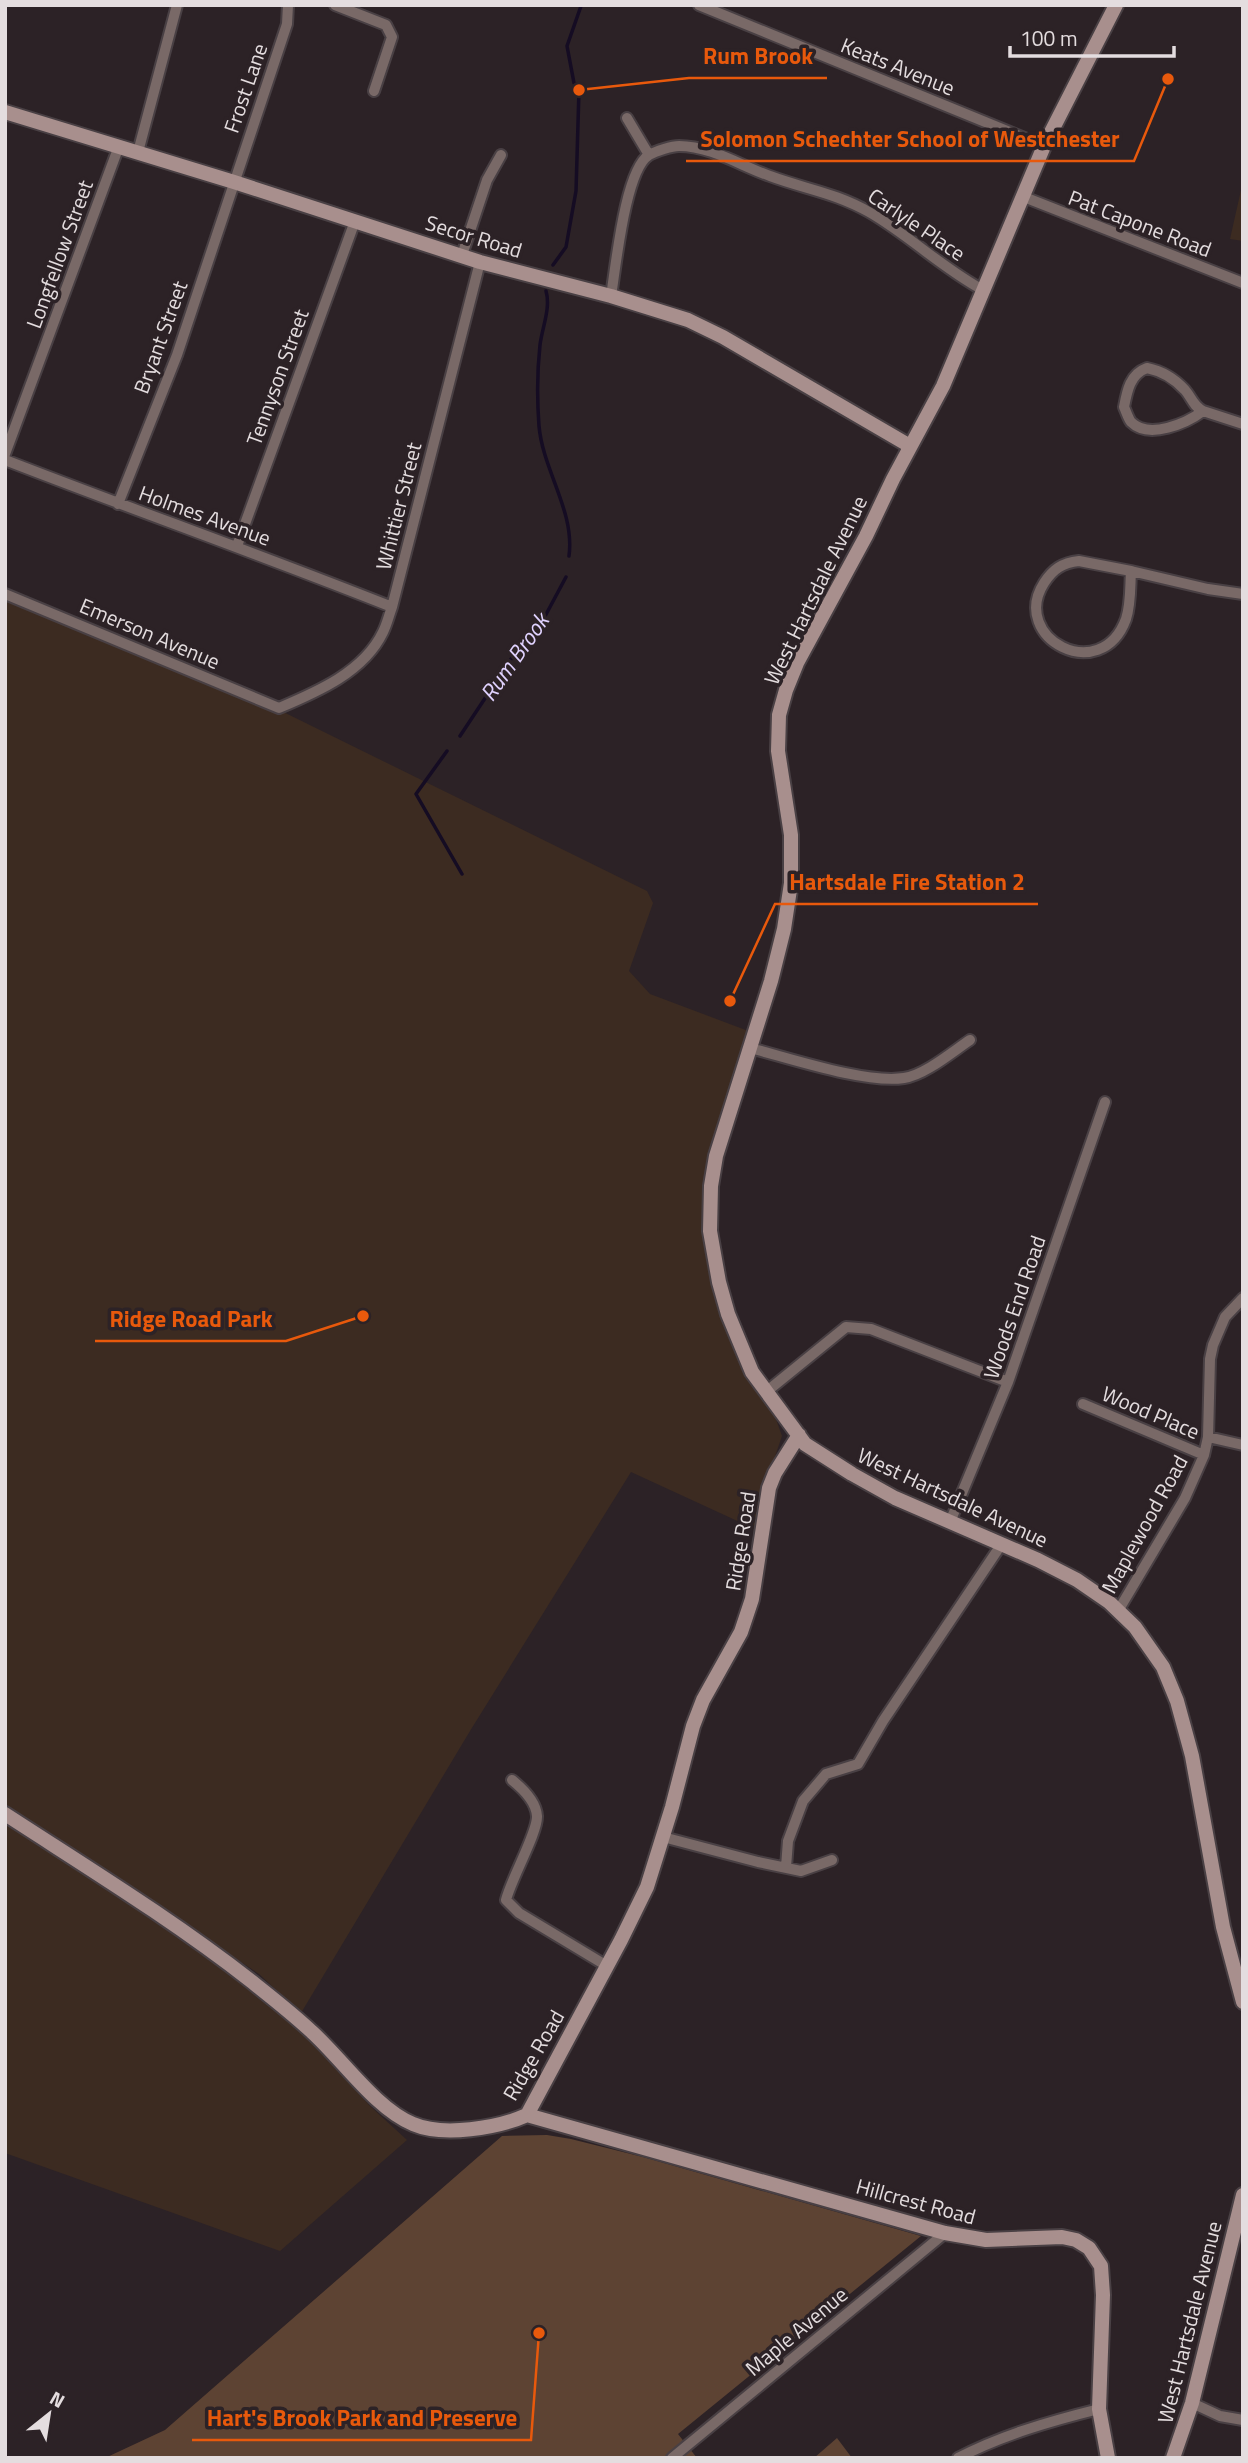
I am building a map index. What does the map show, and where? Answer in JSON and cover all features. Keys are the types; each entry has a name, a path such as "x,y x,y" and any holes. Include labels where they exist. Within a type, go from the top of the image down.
{"street":[{"path":"138,152 177,5"},
{"name":"Frost Lane","path":"234,182 287,24 288,5"},
{"path":"335,5 387,25 392,37 374,91"},
{"name":"Keats Avenue","path":"698,5 1044,146"},
{"name":"West Hartsdale Avenue","path":"1116,5 1044,146 943,386 797,663 783,702 779,715 778,751 790,835 791,883 780,945 716,1156 711,1186 710,1231 728,1314 752,1372 799,1436 813,1450 895,1498 1077,1580 1135,1627 1163,1667 1177,1701 1192,1756 1199,1807 1223,1927 1243,2002"},
{"name":"Secor Road","path":"5,111 480,262 611,296 688,320 723,337 910,446"},
{"path":"611,296 624,210 633,178 649,155 627,118"},
{"name":"Longfellow Street","path":"5,454 119,146"},
{"name":"Carlyle Place","path":"649,155 677,146 695,148 770,176 836,195 903,233 964,280 983,290"},
{"path":"462,255 483,189 501,155"},
{"name":"Bryant Street","path":"118,504 177,355 234,182"},
{"name":"Pat Capone Road","path":"1024,197 1243,282"},
{"name":"Tennyson Street","path":"237,545 355,221"},
{"name":"Whittier Street","path":"279,708 311,694 361,663 383,632 392,607 480,262"},
{"path":"1203,411 1192,419 1169,428 1146,429 1132,422 1124,407 1132,379 1139,371 1147,368 1160,371 1174,380 1186,391 1196,408 1243,424"},
{"name":"Holmes Avenue","path":"5,460 118,504 237,545 392,607"},
{"path":"1131,571 1126,618 1118,635 1102,649 1091,653 1067,650 1045,635 1036,615 1037,597 1054,570 1065,563 1079,561 1131,571 1208,589 1243,594"},
{"name":"Emerson Avenue","path":"5,594 279,708"},
{"path":"750,1048 843,1072 904,1078 919,1073 970,1040"},
{"name":"Woods End Road","path":"950,1522 1008,1382 1105,1102"},
{"name":"Maplewood Road","path":"1118,1611 1185,1498 1204,1455 1208,1437 1210,1359 1213,1345 1225,1317 1243,1298"},
{"path":"766,1392 846,1327 853,1326 871,1329 1008,1382"},
{"name":"Wood Place","path":"1083,1404 1204,1455"},
{"name":"Ridge Road","path":"5,1814 181,1930 250,1981 311,2031 381,2103 406,2121 429,2129 452,2129 498,2125 527,2115 647,1887 693,1726 703,1700 741,1632 752,1599 769,1488 799,1436"},
{"name":"Wood Place","path":"1208,1437 1243,1445"},
{"path":"786,1867 788,1841 803,1801 826,1774 858,1764 883,1721 1001,1545"},
{"path":"512,1780 523,1789 537,1815 535,1827 510,1882 506,1900 519,1913 607,1966"},
{"path":"663,1837 801,1871 832,1860"},
{"name":"Hillcrest Road","path":"527,2115 945,2233 986,2241 1062,2237 1076,2240 1088,2248 1101,2266 1103,2295 1099,2409 1108,2458"},
{"name":"West Hartsdale Avenue","path":"1173,2458 1192,2403 1243,2195"},
{"name":"Maple Avenue","path":"673,2458 945,2233"},
{"path":"1192,2403 1220,2416 1243,2420"},
{"path":"958,2458 1051,2421 1099,2409"}],"shaded area":[{"path":"1243,181 1243,241 1230,239"},
{"path":"5,596 259,700 647,891 653,903 629,971 650,994 751,1032 719,1128 707,1235 711,1280 727,1330 744,1367 772,1408 782,1436 768,1477 757,1530 631,1472 470,1731 301,2013 259,1974 5,1804"},
{"path":"5,1817 214,1963 282,2015 370,2106 407,2140 280,2251 5,2153"},
{"path":"547,2135 643,2157 921,2236 678,2434 697,2458 105,2458 165,2430 502,2136"},
{"path":"837,2438 852,2458 814,2458"}],"waterway":[{"name":"Rum Brook","path":"553,265 566,247 576,191 579,86 574,83 567,46 581,6"},
{"name":"Rum Brook","path":"546,291 547,311 538,365 539,426 546,459 567,523 569,556"},
{"name":"Rum Brook","path":"460,736 515,653 535,635 566,577"},
{"name":"Rum Brook","path":"447,751 416,794 462,874"}],"place":[{"name":"Solomon Schechter School of Westchester","path":"1168,79"},
{"name":"Rum Brook","path":"579,90"},
{"name":"Hartsdale Fire Station 2","path":"730,1001"},
{"name":"Ridge Road Park","path":"363,1316"},
{"name":"Hart's Brook Park and Preserve","path":"539,2333"}]}
